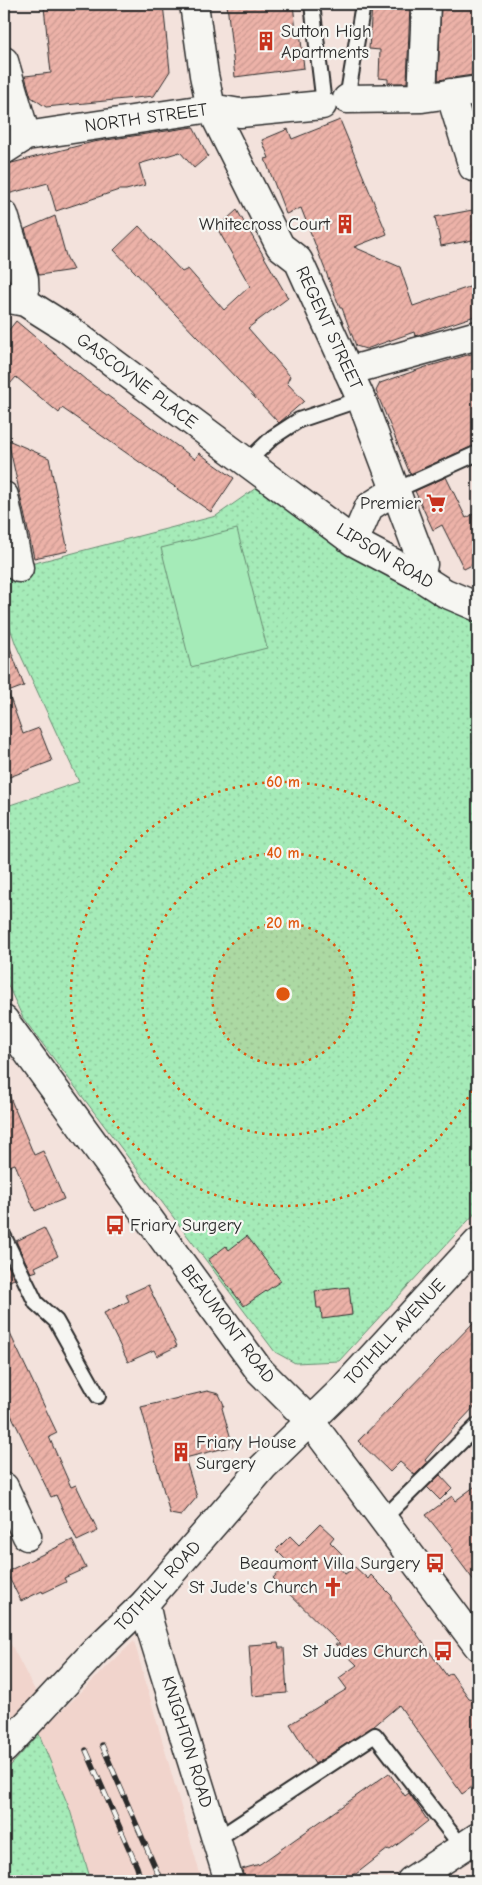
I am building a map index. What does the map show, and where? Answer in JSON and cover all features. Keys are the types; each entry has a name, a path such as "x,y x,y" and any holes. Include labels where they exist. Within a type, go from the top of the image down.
{"street":[{"name":"REGENT STREET","path":"194,4 204,75 211,108 280,246 298,260 361,399 423,564 420,577"},
{"path":"422,98 426,4"},
{"path":"4,61 15,143"},
{"name":"NORTH STREET","path":"15,143 211,108 240,113 335,102 422,98 478,90"},
{"path":"450,93 475,167"},
{"path":"4,215 24,278 14,300"},
{"name":"GASCOYNE PLACE","path":"14,300 68,329 247,462"},
{"path":"348,371 478,335"},
{"name":"LIPSON ROAD","path":"247,462 354,542 420,577 445,593 478,607"},
{"path":"354,542 369,507 394,491"},
{"path":"4,496 19,568"},
{"name":"BEAUMONT ROAD","path":"4,1020 259,1370 310,1421 478,1646"},
{"name":"TOTHILL AVENUE","path":"310,1421 478,1242"},
{"name":"TOTHILL ROAD","path":"4,1749 97,1649 145,1603 263,1467 310,1421"},
{"path":"4,1487 27,1536"},
{"name":"KNIGHTON ROAD","path":"145,1603 150,1626 229,1881"},
{"path":"411,1881 470,1842"}],"lane":[{"path":"312,4 335,102"},
{"path":"335,102 363,4"},
{"path":"247,462 273,438 299,420 361,399"},
{"path":"394,491 478,452"},
{"path":"4,1237 36,1303 56,1321 98,1396"},
{"path":"383,1519 478,1425"},
{"path":"217,1839 376,1735 470,1842"}],"shaded area":[{"path":"4,1631 51,1721 134,1641 202,1881 91,1881 70,1810 38,1735 4,1773"}],"green space":[{"path":"266,481 478,613 478,1210 339,1361 295,1363 275,1352 23,1018 4,977 4,807 79,782 16,645 4,611 4,571 216,516"},
{"path":"237,529 267,648 191,667 161,548"},
{"path":"39,1734 70,1810 91,1881 4,1881 4,1773"}],"building":[{"path":"71,4 163,4 170,71 154,96 46,107 31,97 25,76 51,73 44,7"},
{"name":"Sutton High Apartments","path":"227,4 293,4 296,31 300,31 304,68 235,77"},
{"path":"372,4 410,4 407,83 388,83 388,79 379,78 380,50 369,49"},
{"path":"441,4 478,4 477,44 473,44 473,75 438,80"},
{"name":"Whitecross Court","path":"340,120 387,234 354,247 400,267 413,306 478,284 478,315 415,336 414,332 366,349 356,346 301,208 286,214 265,159 269,158 262,140 288,129 292,139"},
{"path":"193,127 208,156 194,168 180,152 139,164 145,185 119,190 56,211 48,183 4,195 4,165 93,142"},
{"path":"478,209 478,239 441,246 435,217"},
{"path":"237,210 288,298 248,328 290,376 287,383 304,401 279,423 114,250 139,226 182,272 188,269 224,310 250,286 217,228"},
{"path":"55,216 66,256 73,270 39,275 25,229"},
{"path":"16,321 86,380 195,459 199,453 234,478 211,512 62,408 59,413 16,377 4,391 4,336"},
{"path":"478,352 478,444 410,474 376,391 380,383"},
{"path":"8,440 49,458 68,551 34,558"},
{"path":"446,477 466,518 478,512 478,562 464,569 442,525 433,530 415,491"},
{"path":"6,637 24,686 8,692 23,734 39,728 52,761 4,779 4,638"},
{"path":"4,1083 34,1155 43,1151 64,1199 35,1211 15,1164 4,1168"},
{"path":"44,1228 58,1256 35,1267 37,1271 31,1273 16,1241"},
{"path":"247,1236 281,1281 244,1306 208,1260 226,1246 229,1250"},
{"path":"4,1257 16,1281 14,1279 4,1284"},
{"path":"148,1285 177,1346 157,1356 154,1350 128,1362 104,1313 129,1301 126,1295"},
{"path":"349,1287 352,1315 322,1319 321,1308 317,1308 315,1291"},
{"path":"478,1318 478,1403 438,1445 425,1460 427,1463 415,1475 400,1462 390,1472 358,1441"},
{"path":"4,1321 57,1433 49,1437 71,1487 76,1485 98,1531 77,1541 56,1495 51,1497 4,1400"},
{"name":"Friary House Surgery","path":"207,1391 219,1394 224,1405 222,1408 233,1446 185,1458 197,1497 181,1516 170,1514 141,1407"},
{"path":"440,1475 452,1488 440,1500 427,1487"},
{"path":"478,1484 478,1586 451,1550 453,1549 426,1515 452,1496 455,1501"},
{"path":"320,1524 334,1537 330,1542 344,1556 336,1563 345,1574 355,1567 368,1579 371,1575 392,1596 391,1598 447,1676 451,1673 469,1698 473,1699 473,1705 478,1712 478,1783 462,1794 399,1705 373,1727 315,1764 290,1724 347,1689 339,1678 357,1665 335,1644 340,1644 273,1578 284,1566 282,1565 286,1560 276,1550 290,1536 299,1545"},
{"path":"72,1540 86,1568 64,1578 66,1582 21,1601 6,1572"},
{"path":"278,1643 279,1648 284,1648 287,1693 252,1696 249,1645"},
{"path":"389,1773 405,1796 409,1793 428,1821 405,1839 343,1881 244,1881 242,1869 260,1864"}],"railway":[{"path":"102,1745 161,1881"},
{"path":"86,1750 137,1867 141,1881"}],"place":[{"name":"Sutton High Apartments","path":"266,41"},
{"name":"Whitecross Court","path":"345,224"},
{"name":"Premier","path":"436,503"},
{"name":"Friary Surgery","path":"115,1225"},
{"name":"Friary House Surgery","path":"181,1452"},
{"name":"Beaumont Villa Surgery","path":"435,1563"},
{"name":"St Jude's Church","path":"333,1587"},
{"name":"St Judes Church","path":"443,1651"}]}
